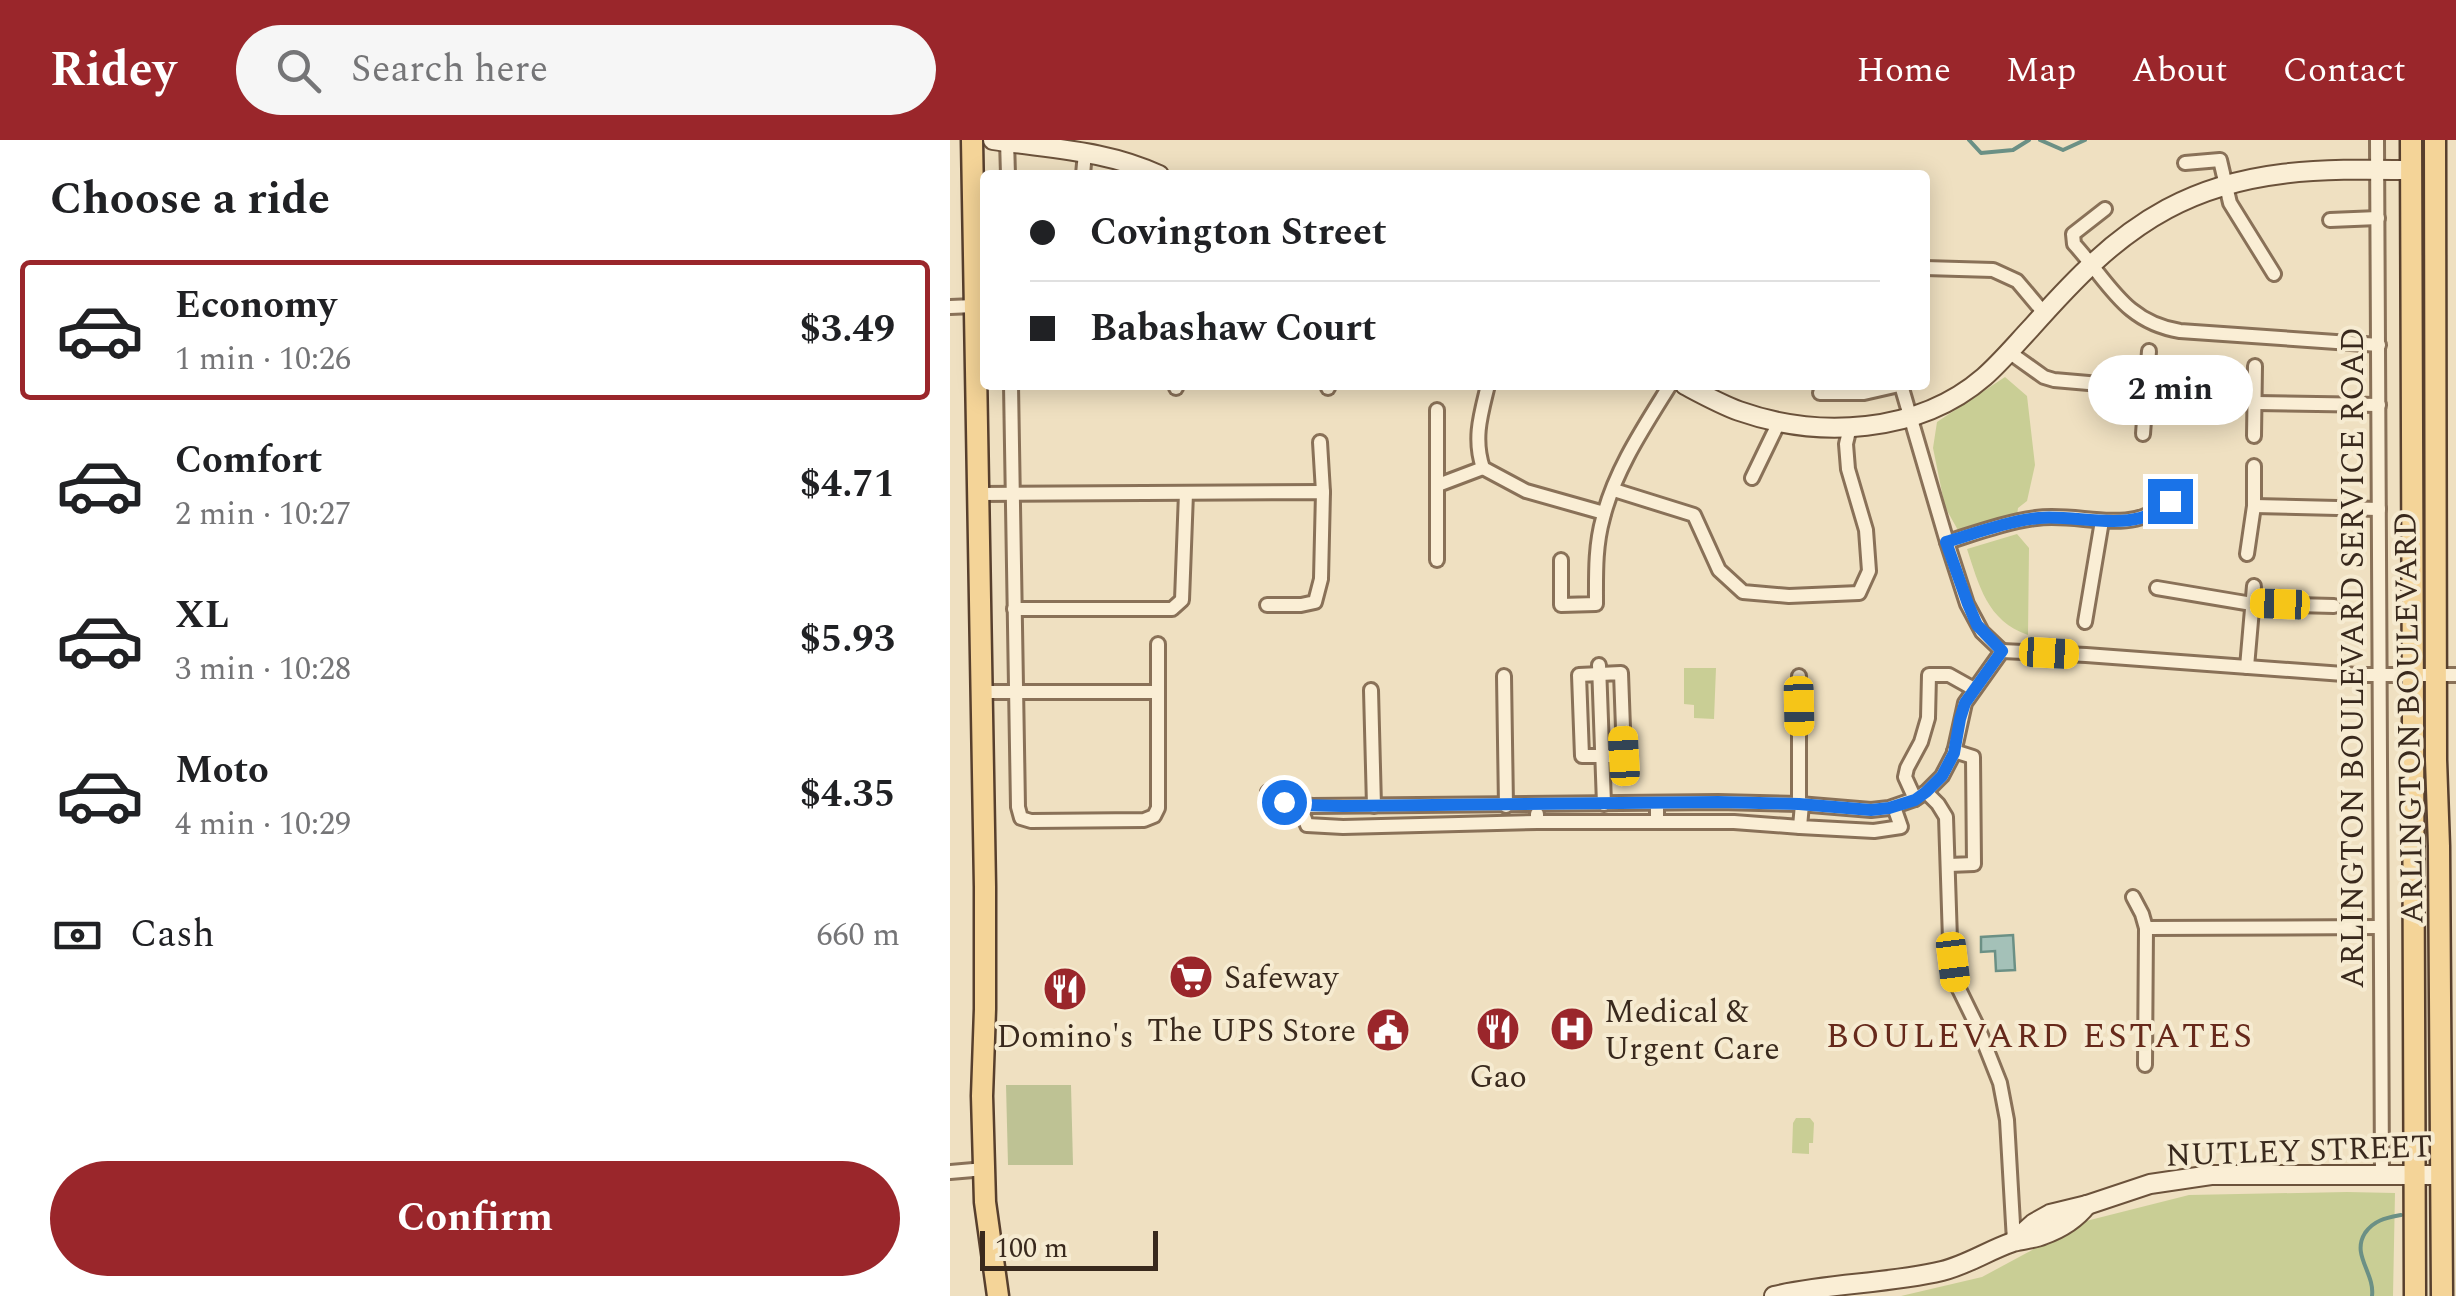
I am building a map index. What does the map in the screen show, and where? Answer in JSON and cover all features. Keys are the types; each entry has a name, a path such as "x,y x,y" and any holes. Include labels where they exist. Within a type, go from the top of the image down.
{"main road":[{"path":"972,140 985,904 982,1096 985,1202 998,1296"},
{"name":"ARLINGTON BOULEVARD","path":"2411,140 2415,1296"},
{"name":"ARLINGTON BOULEVARD","path":"2435,140 2446,675 2449,1175 2442,1296"}],"street":[{"name":"ARLINGTON BOULEVARD SERVICE ROAD","path":"2377,140 2382,1176"},
{"path":"1007,170 1002,141 1085,152 1147,170"},
{"path":"1084,170 1085,152"},
{"path":"2186,163 2220,160 2230,202 2274,274"},
{"path":"1695,390 1739,411 1779,422 1821,427 1888,423 1970,388 2092,263 2150,218 2194,196 2258,176 2306,170 2412,170"},
{"path":"2105,209 2072,234 2074,244 2122,304 2142,319 2161,328 2379,345"},
{"path":"2330,220 2378,218"},
{"path":"1930,268 1993,270 2017,281 2044,313"},
{"path":"950,307 974,306"},
{"path":"2143,434 2148,350"},
{"path":"2009,352 2054,380 2146,388"},
{"path":"2254,436 2255,366"},
{"path":"1011,390 1020,818 1030,822 1144,820 1154,816 1158,808 1158,644"},
{"path":"1487,390 1477,430 1483,468 1526,491 1604,513"},
{"path":"1561,560 1561,605 1596,604 1596,565 1604,513 1630,449 1667,390"},
{"path":"1820,393 1878,390"},
{"path":"1902,390 1968,604 1977,625 2002,651 2247,668 2446,675"},
{"path":"2256,402 2379,405"},
{"path":"1437,410 1437,560"},
{"path":"1752,478 1779,422"},
{"path":"1614,490 1694,515 1719,570 1743,592 1789,596 1860,593 1870,571 1866,530 1848,469 1846,444 1850,427"},
{"path":"1267,605 1315,602 1321,579 1320,442"},
{"path":"2247,554 2254,506 2254,466"},
{"path":"1438,485 1483,468"},
{"path":"1946,542 2042,517 2102,522 2146,517 2162,510 2178,487"},
{"path":"978,494 1323,492"},
{"path":"1014,609 1177,606 1182,600 1186,493"},
{"path":"2254,506 2379,509"},
{"path":"2085,622 2102,522"},
{"path":"2247,668 2254,586"},
{"path":"2156,588 2252,604 2334,606"},
{"path":"1268,792 1284,802 1300,805 1658,803 1800,804 1871,810 1894,807 1921,796 1942,776 1974,689 2002,651"},
{"path":"1599,669 1604,804"},
{"path":"1599,669 1621,673 1624,756 1582,756 1579,675 1599,669"},
{"path":"1974,689 1949,675 1929,675 1928,718 1905,778 1921,796 1938,804 1946,817 1950,940 1956,983 2000,1083 2007,1120 2014,1242"},
{"path":"1504,676 1506,806"},
{"path":"1799,676 1800,827"},
{"path":"1371,690 1374,806"},
{"path":"982,692 1158,692"},
{"path":"1949,865 1974,864 1973,758 1954,751"},
{"path":"1657,822 1658,803"},
{"path":"1300,805 1307,824 1343,827 1734,822 1874,831 1900,827 1894,807"},
{"path":"1537,822 1538,805"},
{"path":"2132,897 2146,928 2145,1064"},
{"path":"2146,928 2380,927"},
{"path":"950,1172 984,1170"},
{"name":"NUTLEY STREET","path":"1774,1296 1945,1270 2014,1242 2050,1214 2150,1184 2195,1177 2449,1175"}],"green space":[{"path":"2005,377 2027,396 2035,465 2027,501 2018,508 2017,516 1959,532 1945,507 1933,448 1937,422"},
{"path":"2017,534 2029,548 2028,635 2014,629 1994,611 1967,549"},
{"path":"1684,668 1716,668 1714,719 1694,718 1694,705 1684,704"},
{"path":"1006,1085 1071,1085 1073,1165 1008,1165"},
{"path":"1796,1118 1810,1118 1814,1123 1809,1154 1792,1153"},
{"path":"2395,1193 2393,1296 1901,1296 1982,1277 2086,1221 2189,1195"}],"water":[{"path":"2013,935 2015,970 1996,971 1995,951 1981,952 1981,937"}],"waterway":[{"path":"1969,140 1981,153 2013,150 2029,140"},
{"path":"2040,140 2063,150 2085,140"},
{"path":"2372,1296 2361,1241 2376,1222 2401,1215"}],"place":[{"name":"Safeway","path":"1191,977"},
{"name":"Domino's","path":"1065,989"},
{"name":"Gao","path":"1498,1029"},
{"name":"Medical & Urgent Care","path":"1572,1029"},
{"name":"The UPS Store","path":"1388,1030"}],"district":[{"name":"BOULEVARD ESTATES","path":"2040,1035"}],"route":[{"path":"1284,802 1343,806 1755,802 1871,810 1904,804 1926,792 1942,776 1954,753 1965,703 2002,651 1977,625 1946,542 2042,517 2095,522 2146,517 2162,510 2170,501"}]}
